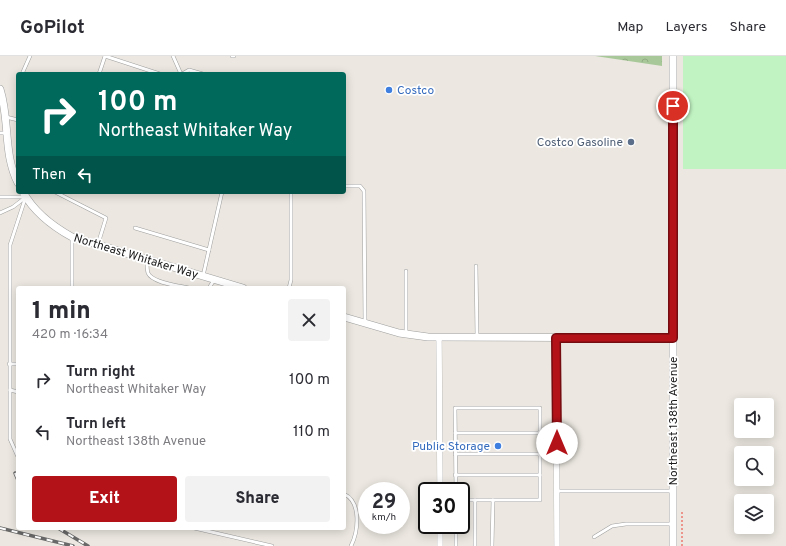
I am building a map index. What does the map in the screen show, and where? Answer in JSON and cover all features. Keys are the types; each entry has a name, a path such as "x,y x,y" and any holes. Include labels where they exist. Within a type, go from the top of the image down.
{"street":[{"name":"Northeast 138th Avenue","path":"673,56 673,546"},
{"path":"0,89 6,117 3,133 9,159 16,178"},
{"name":"Northeast Whitaker Way","path":"24,195 49,222 72,237 97,246 234,286"},
{"path":"346,318 406,334 439,337 673,338"},
{"path":"439,337 440,482"},
{"path":"556,338 558,491 557,546"},
{"path":"440,534 440,546"}],"lane":[{"path":"23,72 30,56"},
{"path":"100,72 105,56 154,72"},
{"path":"174,56 181,72"},
{"path":"186,72 189,70 196,72"},
{"path":"6,117 16,120"},
{"path":"346,186 360,186 364,191 365,324"},
{"path":"59,194 106,218 97,246"},
{"path":"203,277 222,194"},
{"path":"290,286 291,280 291,194"},
{"path":"0,197 24,195"},
{"path":"0,213 13,207 24,195"},
{"path":"16,452 10,439 10,245 24,195"},
{"path":"134,228 209,250"},
{"path":"72,237 72,286"},
{"path":"147,260 148,273 150,277 166,284 178,286"},
{"path":"476,266 477,338"},
{"path":"406,271 406,334"},
{"path":"210,286 214,280"},
{"path":"9,364 16,364"},
{"path":"10,390 16,392"},
{"path":"455,482 455,408 540,408 540,500 470,500"},
{"path":"455,432 540,433"},
{"path":"455,454 540,454"},
{"path":"455,476 540,476"},
{"path":"558,491 673,491"},
{"path":"346,496 353,501 356,512 354,539 351,546"},
{"path":"475,546 476,500"},
{"path":"492,546 493,500"},
{"path":"594,537 612,526 626,524 673,524"},
{"path":"203,530 272,546"},
{"path":"456,534 456,546"}],"path":[{"path":"682,512 682,546"}],"green space":[{"path":"595,56 662,56 662,66"},
{"path":"683,56 786,56 786,169 683,169"}],"railway":[{"path":"0,528 73,546"},
{"path":"61,530 88,546"}],"place":[{"name":"Costco","path":"389,90"},
{"name":"Costco Gasoline","path":"631,142"},
{"name":"Public Storage","path":"498,446"}],"route":[{"path":"557,443 556,338 673,338 673,106"}]}
